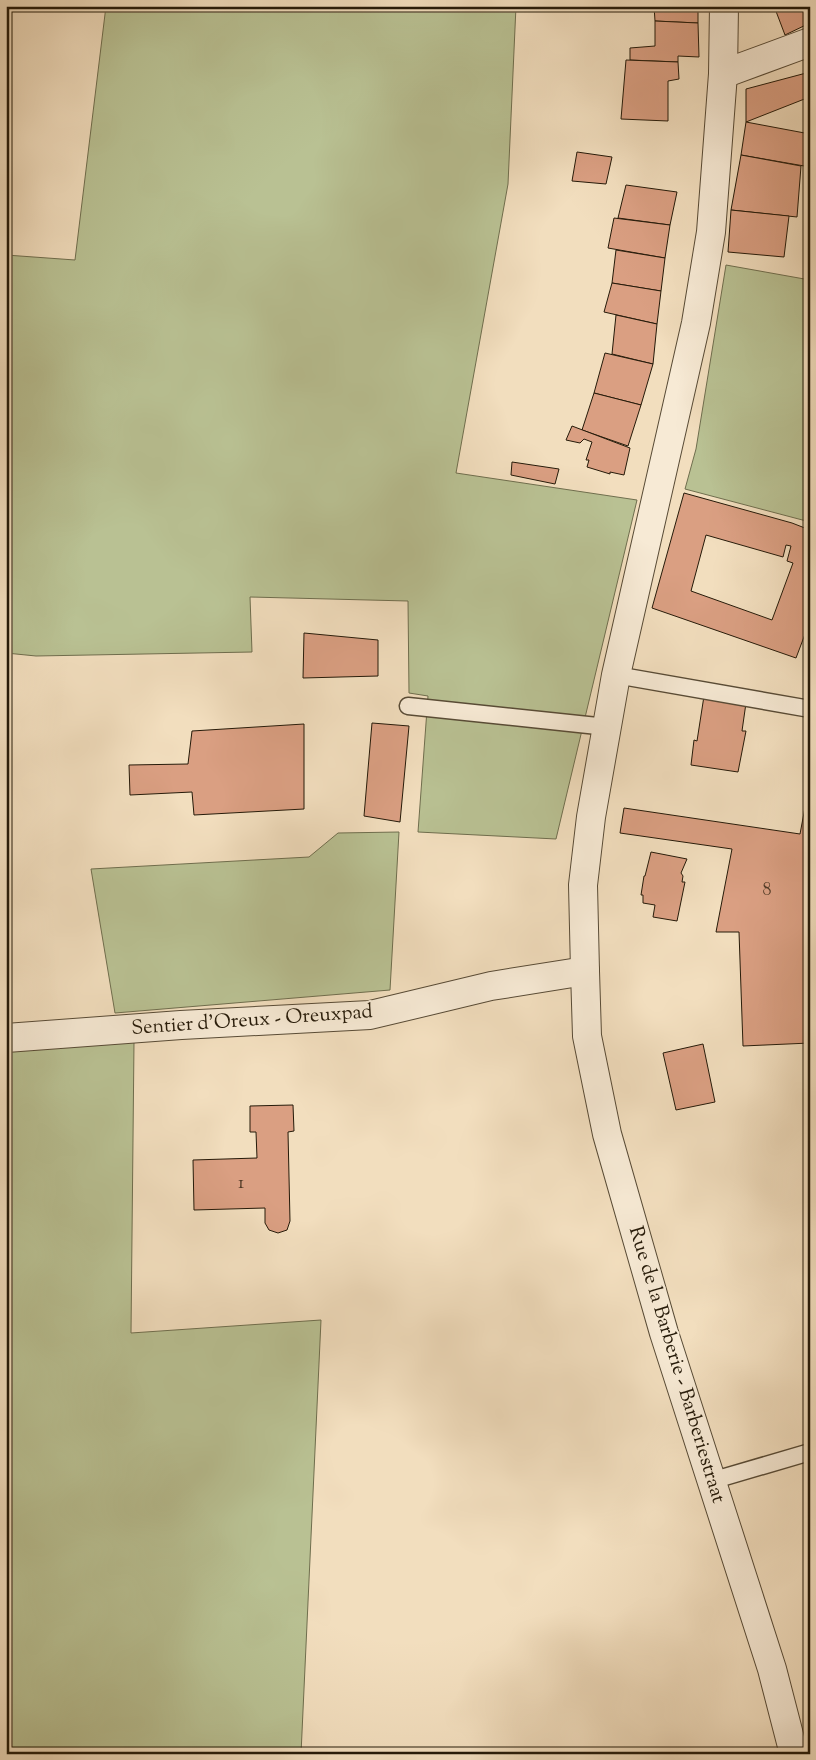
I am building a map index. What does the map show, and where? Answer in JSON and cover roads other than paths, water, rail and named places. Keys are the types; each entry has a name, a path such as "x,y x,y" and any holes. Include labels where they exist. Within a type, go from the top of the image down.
{"street":[{"name":"Rue de la Barberie - Barberiestraat","path":"724,6 724,74 711,232 696,323 616,675 591,817 583,885 587,1036 607,1134 664,1333 772,1669 794,1754"},
{"path":"724,74 810,42"},
{"name":"Sentier d'Oreux - Oreuxpad","path":"6,1038 181,1025 370,1015 491,986 585,971"}],"lane":[{"path":"616,675 810,709"},
{"path":"408,706 607,727"},
{"path":"711,1481 810,1452"}]}
